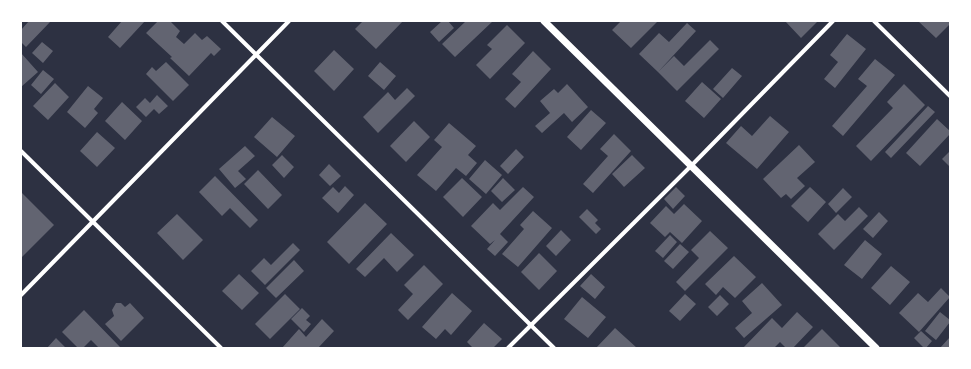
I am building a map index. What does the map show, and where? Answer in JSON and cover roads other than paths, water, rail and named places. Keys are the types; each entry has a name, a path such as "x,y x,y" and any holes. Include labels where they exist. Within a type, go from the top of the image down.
{"street":[{"path":"222,21 554,348"},
{"path":"21,295 288,21"},
{"path":"544,21 876,348"},
{"path":"508,348 691,166 833,21"},
{"path":"874,21 950,96"},
{"path":"21,152 221,348"}]}
